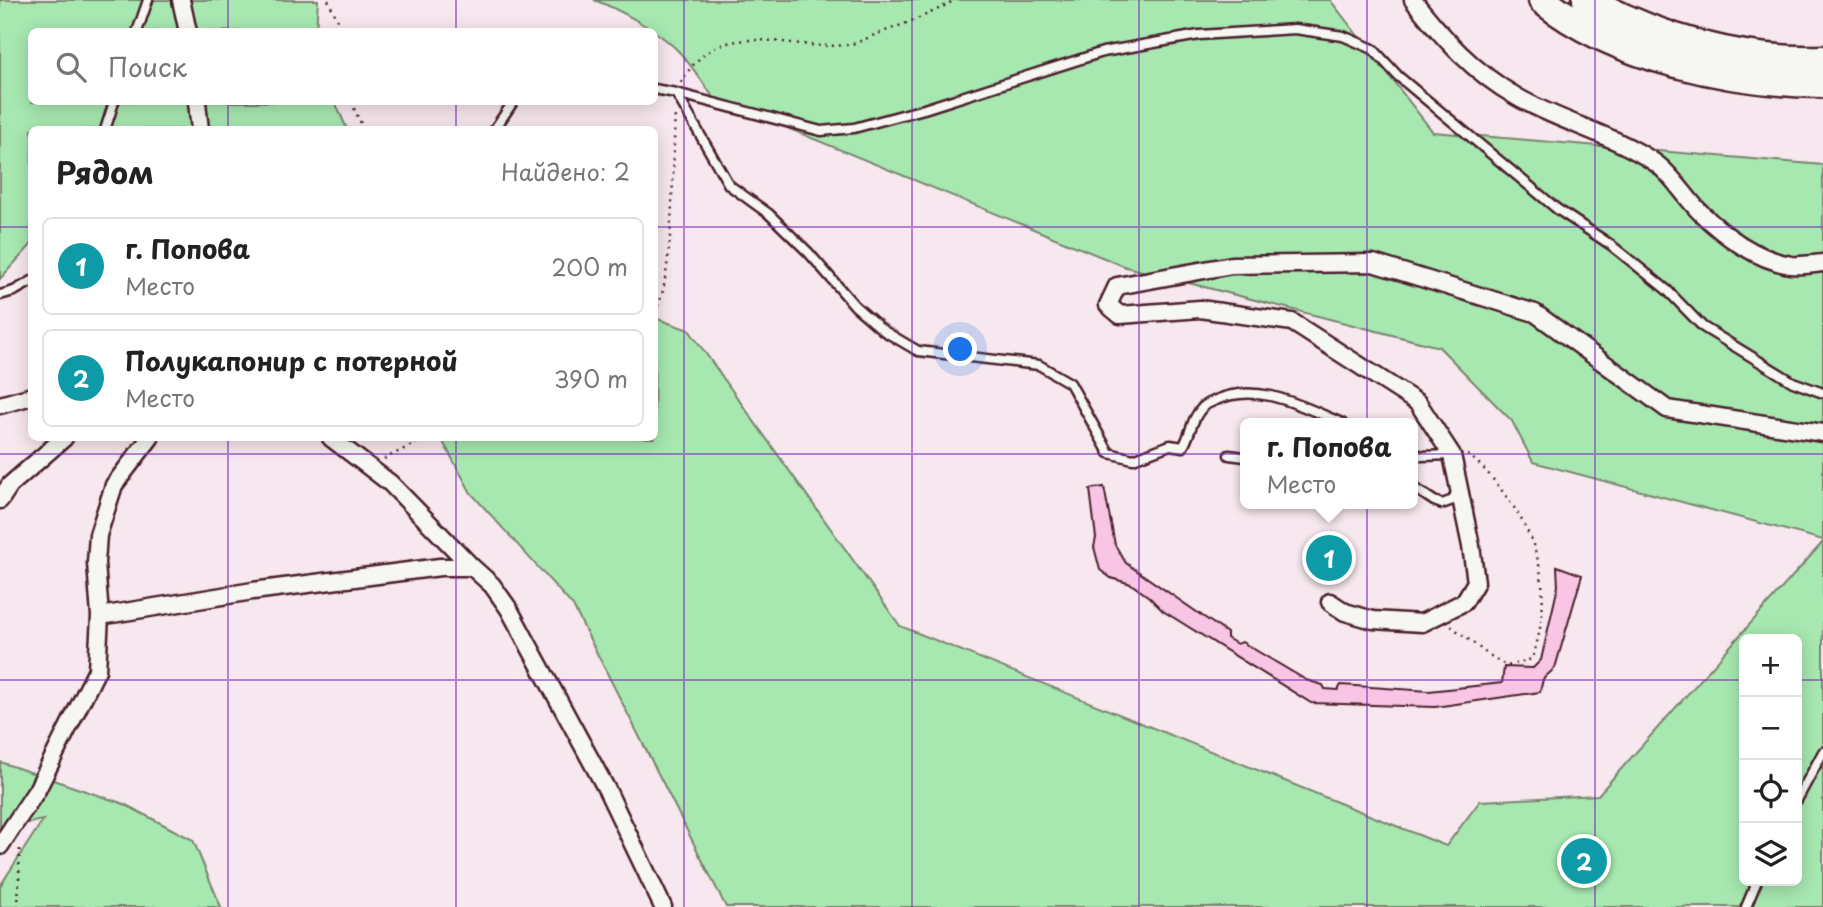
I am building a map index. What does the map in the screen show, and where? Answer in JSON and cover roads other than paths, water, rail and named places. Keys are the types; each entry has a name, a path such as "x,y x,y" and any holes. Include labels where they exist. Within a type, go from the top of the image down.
{"highway":[{"path":"1543,0 1616,43 1682,64 1730,75 1823,83"},
{"path":"1587,0 1624,20 1682,41 1731,53 1805,61 1823,60"}],"street":[{"path":"181,0 187,28"},
{"path":"1413,0 1444,38 1478,73 1519,99 1588,128 1658,166 1700,212 1737,242 1764,256 1791,265 1823,264"},
{"path":"197,105 200,126"},
{"path":"1330,602 1345,612 1373,620 1422,623 1464,602 1476,582 1452,455 1418,403 1292,322 1200,309 1120,315 1108,304 1117,286 1232,265 1373,263 1535,313 1667,408 1823,433"},
{"path":"0,405 28,397"},
{"path":"0,500 10,485 61,441"},
{"path":"0,846 37,790 97,670 100,616 96,562 98,535 114,485 148,441"},
{"path":"335,441 390,483 492,585 509,609 607,790 663,907"},
{"path":"100,616 383,572 440,566 472,567"}],"lane":[{"path":"138,28 148,0"},
{"path":"658,90 821,131 854,128 925,109 1103,52 1199,35 1295,29 1343,36 1373,49 1398,76 1557,209 1611,245 1667,290 1703,327 1793,382 1823,393"},
{"path":"676,93 729,184 777,222 809,253 855,306 884,331 918,351 1039,365 1070,383 1109,453 1133,459 1170,445 1183,447 1193,420 1203,405 1236,394 1258,393 1282,399 1330,418"},
{"path":"106,126 113,105"},
{"path":"497,126 511,105"},
{"path":"0,295 28,283"},
{"path":"1230,455 1240,456"},
{"path":"1418,455 1452,455"},
{"path":"1418,490 1442,504 1453,500 1459,485"},
{"path":"1802,791 1823,752"},
{"path":"1746,907 1755,886"}],"place":[{"name":"г. Попова","path":"1329,558"},
{"name":"Полукапонир с потерной","path":"1584,861"}]}
